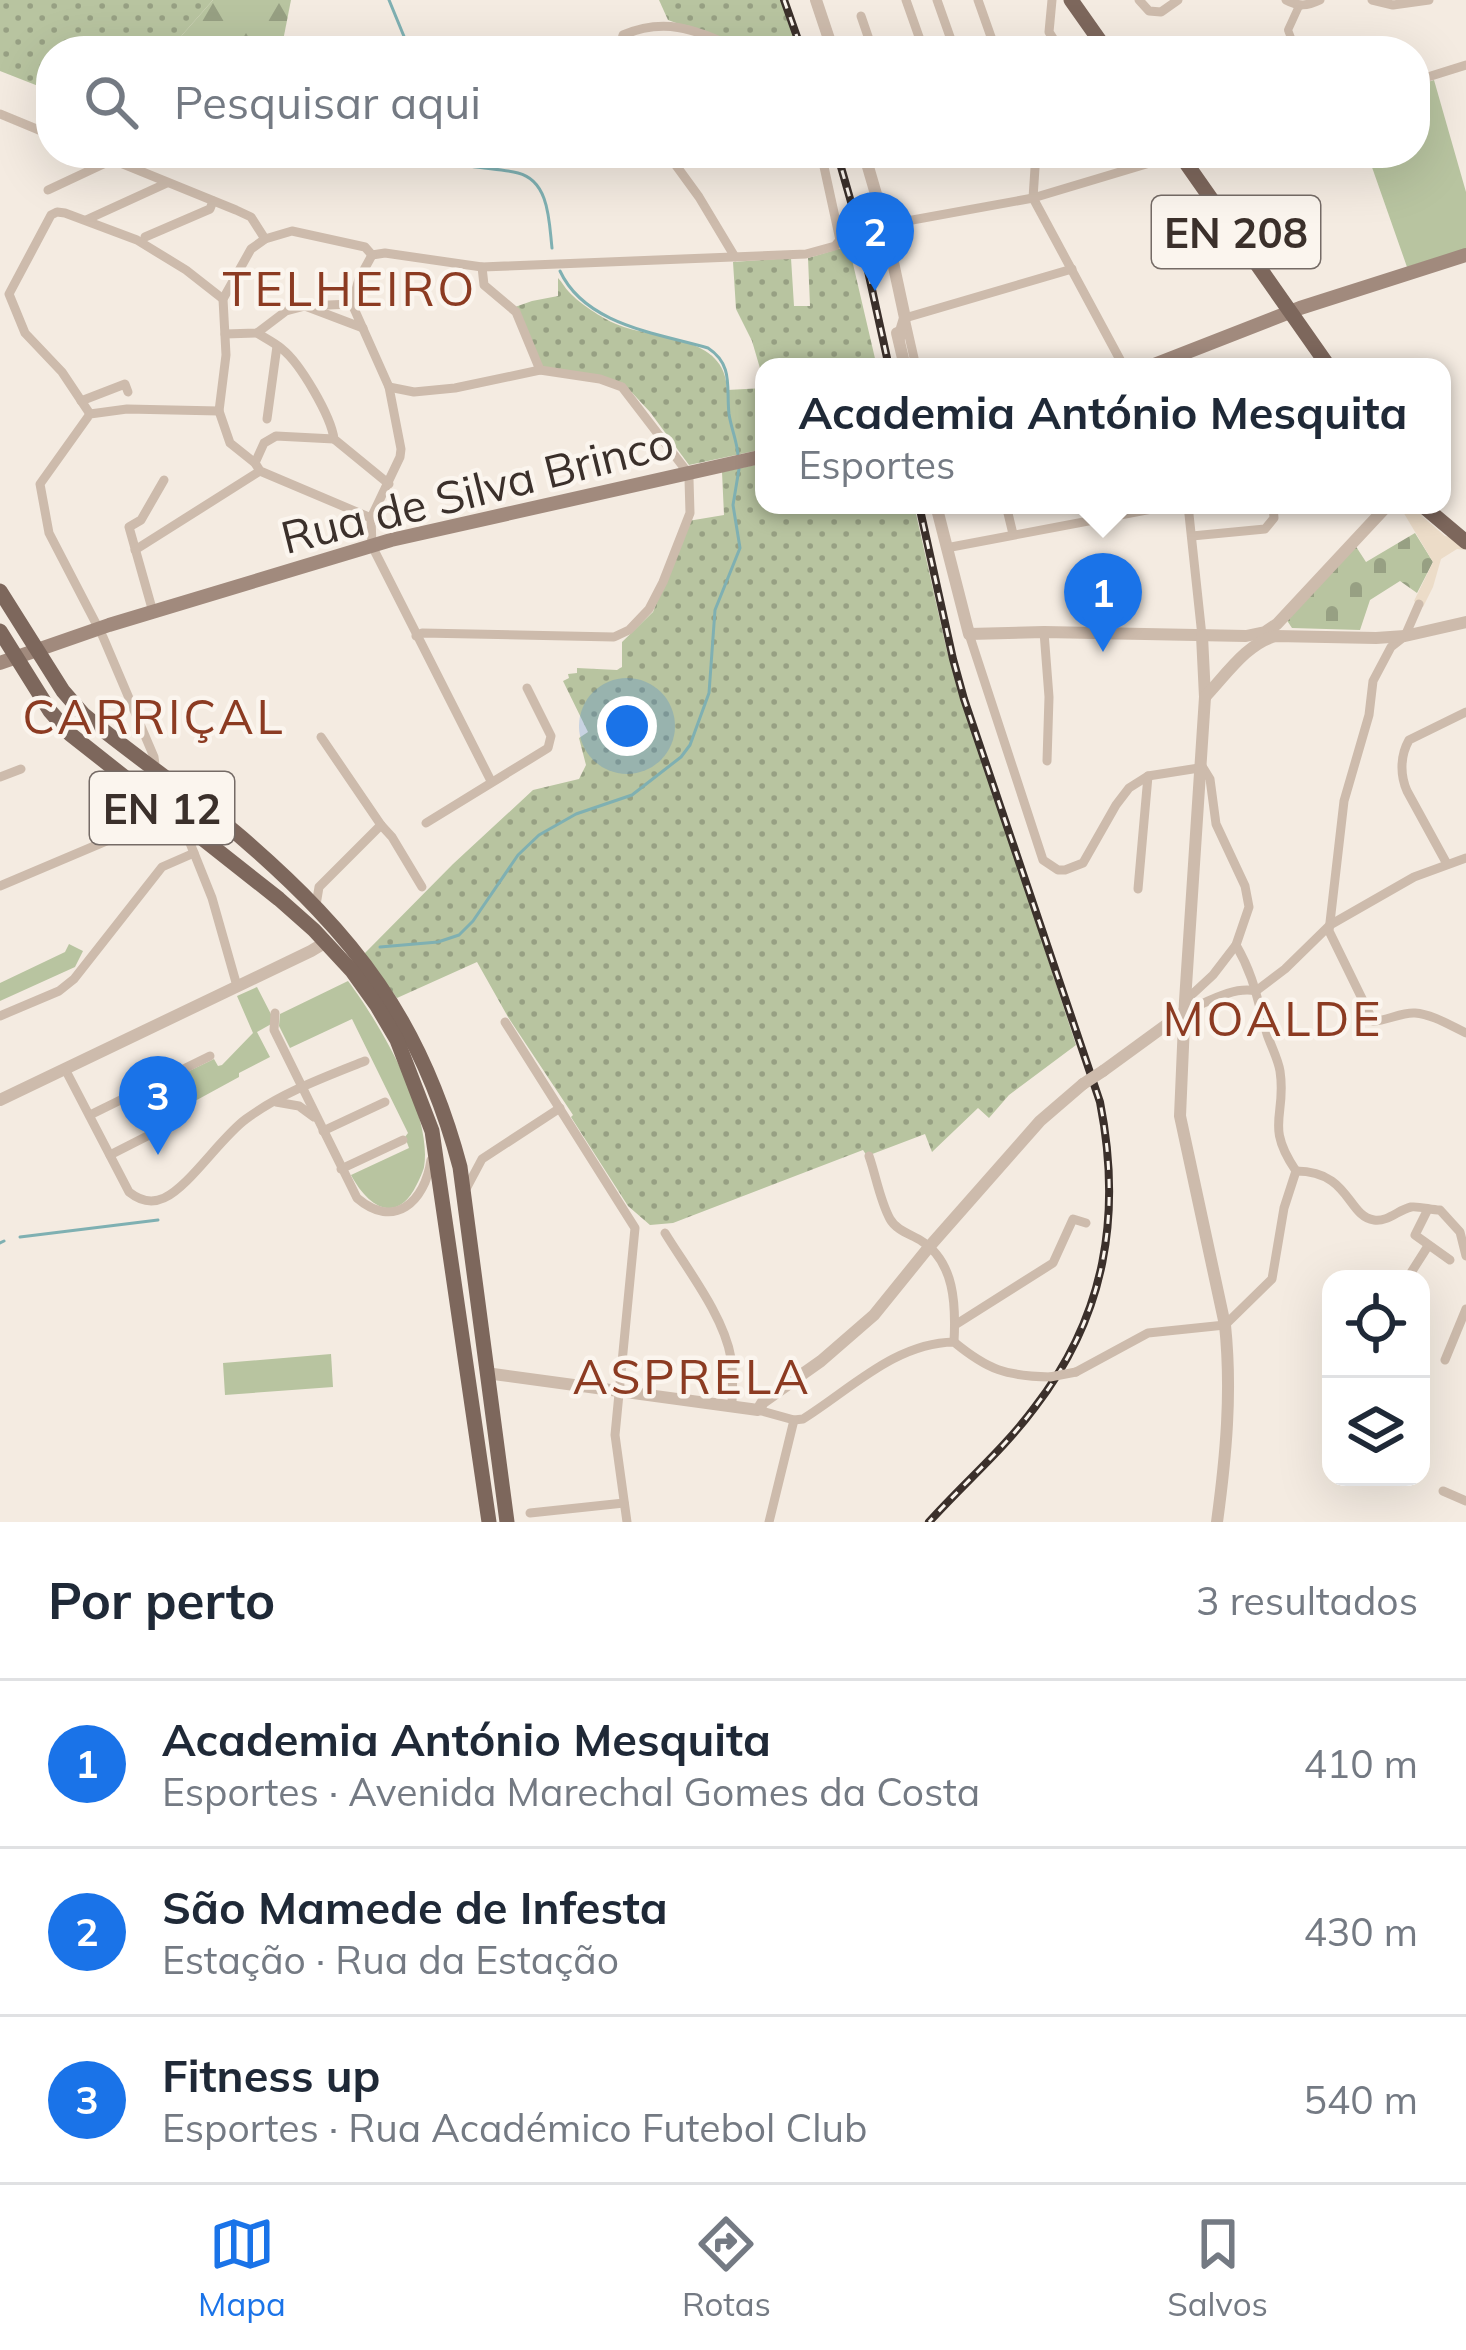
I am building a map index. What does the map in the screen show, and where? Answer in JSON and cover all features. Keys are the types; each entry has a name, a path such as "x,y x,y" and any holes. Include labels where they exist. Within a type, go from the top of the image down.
{"main road":[{"path":"1071,0 1096,36"},
{"name":"EN 208","path":"1191,168 1322,358"},
{"path":"1172,358 1291,311 1466,255"},
{"name":"Rua de Silva Brinco","path":"8,660 371,545 755,458"},
{"path":"1433,514 1466,542"},
{"path":"1439,514 1446,524"},
{"name":"EN 12","path":"0,591 63,691 83,714 239,836 316,905 374,974 432,1077 453,1139 464,1193 507,1522"},
{"name":"EN 12","path":"0,631 8,660 70,734 326,941 397,1040 432,1131 489,1522"},
{"path":"326,941 329,920"},
{"name":"EN 12","path":"326,941 340,943 365,974 374,974"},
{"path":"466,1364 486,1370"},
{"path":"470,1390 475,1376 486,1370"}],"street":[{"path":"816,0 828,36"},
{"path":"906,0 919,36"},
{"path":"937,0 950,36"},
{"path":"978,0 991,36"},
{"path":"1052,0 1052,36"},
{"path":"1139,0 1149,10 1161,12 1178,0"},
{"path":"1286,0 1298,6 1320,0"},
{"path":"1372,0 1393,5 1429,0"},
{"path":"1290,36 1288,30 1298,6"},
{"path":"861,16 867,36"},
{"path":"623,36 668,24 702,36"},
{"path":"1430,76 1466,65"},
{"path":"0,114 36,128"},
{"path":"48,190 95,168"},
{"path":"131,168 250,217 265,239"},
{"path":"678,168 735,257"},
{"path":"371,518 258,467 230,443 219,411 226,355 223,299 251,249 292,231 369,251 482,266 806,254 840,240 824,168"},
{"path":"868,168 914,358"},
{"path":"1035,168 1033,198 1119,358"},
{"path":"885,225 1033,198 1132,168"},
{"path":"86,220 167,183"},
{"path":"145,238 209,208 214,201"},
{"path":"90,413 62,372 26,333 4,294 51,215 65,212 137,240 186,269 223,299"},
{"path":"369,251 352,304 389,387 401,449 371,518 371,545 490,782"},
{"path":"482,266 484,285 516,312 540,370"},
{"path":"905,318 1072,269"},
{"path":"899,288 896,330 903,358"},
{"path":"257,333 286,311 352,304"},
{"path":"305,306 362,328"},
{"path":"899,338 905,318"},
{"path":"225,334 257,333 283,349 323,407 334,439"},
{"path":"267,418 277,346"},
{"path":"389,387 414,392 455,388 540,370 600,379 622,387 691,473 690,513 682,535 657,595 629,630 614,637 416,636"},
{"path":"81,401 124,384 128,392"},
{"path":"90,413 219,411"},
{"path":"90,413 40,484 49,533 98,629 154,757 156,772"},
{"path":"135,550 258,467 264,443 276,436 334,439 389,484"},
{"path":"153,612 129,527 141,520 164,480"},
{"path":"938,514 969,634 1043,860 1058,870 1083,863 1130,788 1148,776 1199,765"},
{"path":"1008,514 1013,534"},
{"path":"946,548 1122,514"},
{"path":"1188,514 1205,697 1180,1116 1225,1325 1228,1424 1217,1522"},
{"path":"1192,536 1265,529 1274,514"},
{"path":"1205,697 1248,643 1273,632 1380,514"},
{"path":"1419,604 1405,635 1391,647 1373,681 1369,715 1344,801 1329,931 1373,1021 1415,1013 1466,1034"},
{"path":"1273,632 1376,638 1466,622"},
{"path":"1044,632 1047,761"},
{"path":"969,634 1202,636 1248,643"},
{"path":"426,824 548,748 551,736 527,688"},
{"path":"1447,864 1403,782 1402,758 1409,740 1466,712"},
{"path":"321,737 422,887"},
{"path":"758,1410 874,1315 1040,1121 1161,1028 1236,946 1249,907 1245,886 1216,824 1210,779 1199,765"},
{"path":"0,777 21,769"},
{"path":"1138,890 1148,776"},
{"path":"0,886 176,819 212,898 237,986"},
{"path":"316,905 319,887 381,825"},
{"path":"0,1016 59,991 74,979 162,867 194,853"},
{"path":"1256,991 1285,970 1330,925 1414,877 1466,858"},
{"path":"300,890 319,887"},
{"path":"0,1100 326,941"},
{"path":"1236,946 1248,967 1280,1070 1278,1135 1296,1171"},
{"path":"1184,1006 1248,988 1256,991"},
{"path":"275,1013 274,1030 302,1087 304,1104 365,1205 378,1212 401,1209 418,1196 426,1183 432,1131"},
{"path":"505,1022 635,1228 615,1435 627,1522"},
{"path":"1161,1028 1183,1036"},
{"path":"90,1115 210,1056"},
{"path":"65,1069 123,1184 134,1197 154,1201 165,1198 242,1121 302,1087 365,1060"},
{"path":"276,1102 304,1104"},
{"path":"323,1131 386,1102"},
{"path":"464,1193 482,1159 560,1108"},
{"path":"110,1156 169,1125"},
{"path":"453,1139 468,1156 482,1159"},
{"path":"341,1169 403,1140"},
{"path":"869,1156 890,1220 929,1247 946,1271 953,1292 954,1342"},
{"path":"1296,1171 1331,1178 1371,1220 1387,1219 1411,1208 1440,1210 1463,1230 1466,1256"},
{"path":"486,1370 732,1405 794,1420 806,1417 891,1359 927,1343 954,1342 980,1364 1022,1376 1076,1372 1148,1333 1225,1325 1271,1279 1283,1208 1296,1171"},
{"path":"1428,1210 1415,1235 1450,1260"},
{"path":"955,1324 1053,1263 1073,1220 1086,1223"},
{"path":"665,1233 727,1341 732,1405"},
{"path":"1413,1270 1428,1246"},
{"path":"1445,1360 1466,1309"},
{"path":"769,1522 794,1420"},
{"path":"1443,1491 1466,1501"},
{"path":"530,1513 624,1503"}],"green space":[{"path":"0,0 213,0 181,36 36,36 36,85 0,71"},
{"path":"213,0 291,0 284,36 181,36"},
{"path":"659,0 781,0 794,36 711,36 668,20"},
{"path":"1434,80 1466,192 1466,249 1407,267 1372,168 1430,168 1430,81"},
{"path":"845,247 850,251 875,358 757,358 736,309 733,262 791,258 794,306 810,306 808,258"},
{"path":"558,278 579,301 610,321 702,349 724,372 727,390 755,388 755,451 689,465 623,383 542,368 515,307 558,296"},
{"path":"755,465 755,514 916,514 947,651 1076,1045 1009,1095 989,1118 978,1108 932,1152 925,1134 867,1156 863,1150 673,1223 650,1225 628,1206 477,962 397,998 364,954 533,790 579,779 586,765 579,738 588,732 563,681 577,673 577,668 622,667 622,642 653,612 688,521 724,515 722,472"},
{"path":"1415,533 1433,562 1417,593 1400,581 1370,600 1360,630 1292,628 1286,619 1355,545 1366,562"},
{"path":"69,944 83,951 75,967 0,1001 0,983 65,952"},
{"path":"348,981 401,1070 425,1145 418,1183 401,1205 392,1208 374,1203 351,1175 409,1148 408,1133 352,1019 290,1048 279,1026 280,1014"},
{"path":"257,987 274,1020 257,1032 270,1057 172,1112 158,1086 214,1059 222,1065 253,1033 237,996"},
{"path":"331,1354 333,1387 225,1395 223,1363"}],"shaded area":[{"path":"1404,514 1421,514 1445,536 1456,538 1465,550 1457,549 1441,559 1423,607 1414,601 1433,562"}],"waterway":[{"path":"389,0 404,36"},
{"path":"484,168 518,173 536,185 546,204 552,248"},
{"path":"560,271 571,289 604,315 708,348 716,355 727,378 738,455"},
{"path":"380,947 438,942 459,935 518,855 539,835 576,814 632,795 681,757 709,693 715,610 740,548 733,505 739,469"},
{"path":"20,1237 158,1220"},
{"path":"0,1243 4,1241"}],"railway":[{"path":"784,0 797,36"},
{"path":"841,168 887,358"},
{"path":"921,514 964,699 1100,1102 1109,1184 1108,1223 1093,1300 1059,1372 1023,1422 929,1522"}],"place":[{"name":"São Mamede de Infesta","path":"875,291"},
{"name":"Academia António Mesquita","path":"1103,652"},
{"name":"Fitness up","path":"158,1155"}],"district":[{"name":"TELHEIRO","path":"350,288"},
{"name":"CARRIÇAL","path":"154,716"},
{"name":"MOALDE","path":"1273,1018"},
{"name":"ASPRELA","path":"692,1376"}]}
